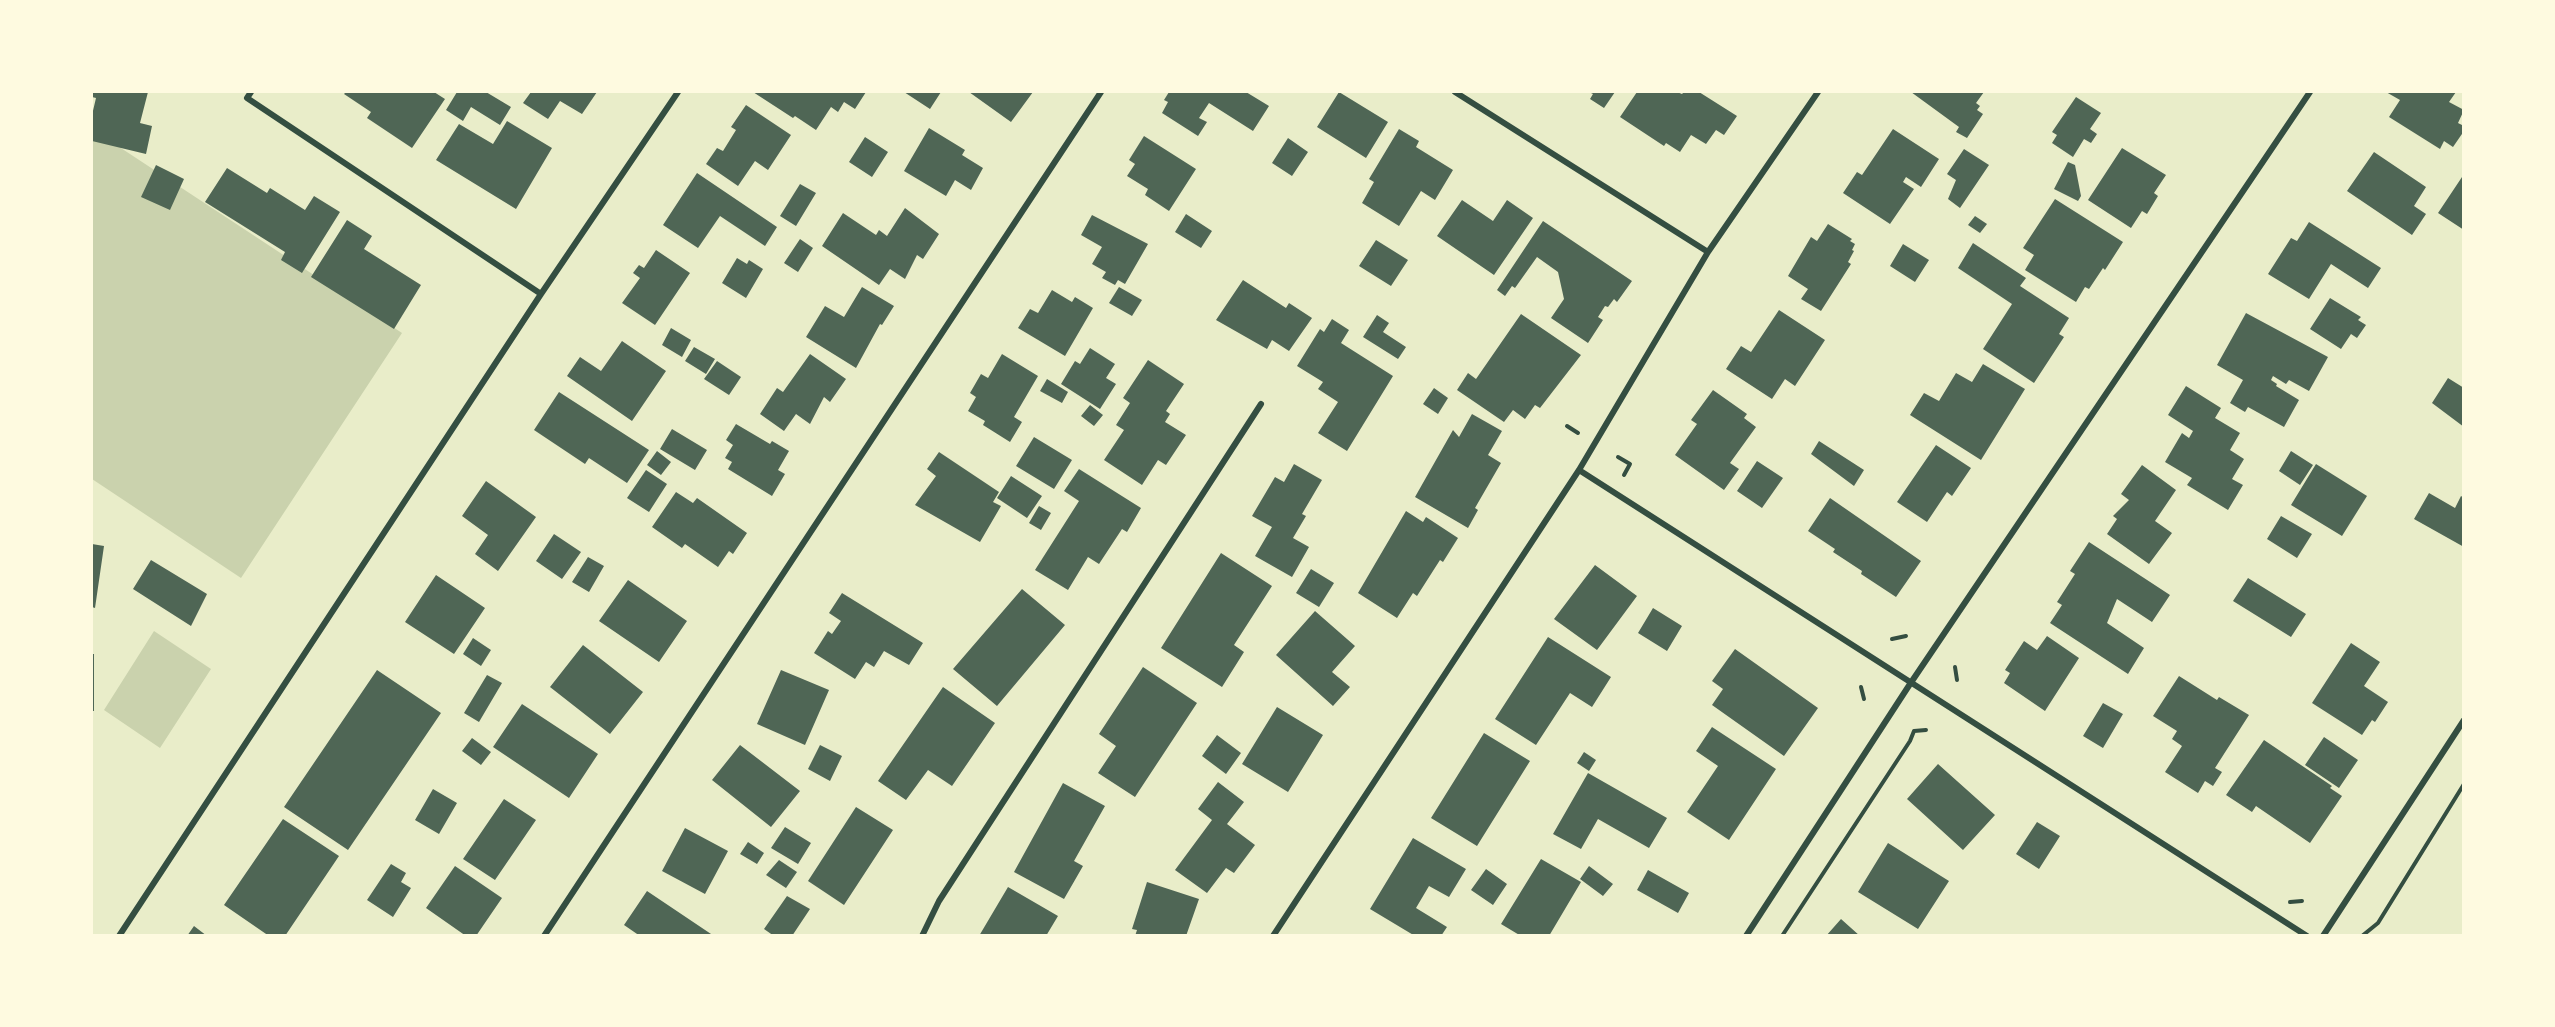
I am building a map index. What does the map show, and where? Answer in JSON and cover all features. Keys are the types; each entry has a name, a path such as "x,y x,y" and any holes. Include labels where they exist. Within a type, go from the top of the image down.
{"street":[{"path":"251,92 247,98 541,294"},
{"path":"119,936 541,294 678,92"},
{"path":"544,936 1101,92"},
{"path":"1455,92 1708,252"},
{"path":"1273,936 1579,470 1708,252 1818,92"},
{"path":"1746,936 1910,684 2310,92"},
{"path":"922,936 939,901 1262,404"},
{"path":"1579,470 2307,936"},
{"path":"2323,936 2463,720"}],"path":[{"path":"1567,426 1578,433"},
{"path":"1618,458 1630,464 1624,475"},
{"path":"1892,639 1906,636"},
{"path":"1955,668 1957,680"},
{"path":"1861,687 1864,699"},
{"path":"1782,936 1910,741 1914,731 1926,730"},
{"path":"2361,936 2378,923 2463,784"}],"green space":[{"path":"92,129 402,333 241,578 92,479"},
{"path":"154,631 211,669 160,748 104,710"}],"building":[{"path":"92,92 148,92 140,123 152,126 146,154 92,141 92,115 96,98 92,97"},
{"path":"346,92 434,92 445,99 412,148 367,118 371,112 344,94"},
{"path":"457,92 486,92 511,107 500,125 471,107 463,121 446,110"},
{"path":"531,92 597,92 582,114 560,101 548,119 523,103"},
{"path":"753,92 866,92 855,109 844,102 838,112 831,107 816,130"},
{"path":"904,92 941,92 930,109"},
{"path":"969,92 1033,92 1011,122"},
{"path":"1169,92 1246,92 1269,106 1253,131 1209,103 1199,118 1207,122 1198,136 1162,113 1168,102 1164,100"},
{"path":"1339,92 1388,122 1366,158 1317,127"},
{"path":"1589,92 1615,92 1604,108 1590,99 1593,94"},
{"path":"1637,92 1682,94 1699,92 1737,116 1724,135 1716,130 1706,144 1691,135 1680,152 1666,143 1664,146 1620,117"},
{"path":"1911,92 1984,92 1976,103 1980,106 1977,110 1983,114 1967,138 1956,132 1959,127"},
{"path":"2386,92 2456,92 2449,102 2464,110 2458,123 2464,126 2464,131 2453,147 2444,141 2440,149 2389,117 2400,100"},
{"path":"2076,97 2101,113 2090,129 2097,134 2091,143 2084,139 2073,157 2052,143 2057,135 2052,132"},
{"path":"746,105 791,135 768,170 755,161 738,186 706,164 717,148 723,151 736,130 731,127"},
{"path":"507,121 552,148 516,209 436,160 459,124 493,144"},
{"path":"929,128 965,150 962,155 983,168 971,190 955,180 946,196 904,171"},
{"path":"1399,129 1419,141 1416,147 1453,170 1435,200 1421,191 1399,226 1362,203 1374,182 1369,179"},
{"path":"1893,129 1939,159 1921,187 1906,177 1903,182 1914,189 1890,224 1843,193 1857,172 1862,175"},
{"path":"1144,136 1196,169 1169,211 1145,195 1148,189 1127,176 1135,164 1129,160"},
{"path":"865,137 888,152 872,177 849,162"},
{"path":"1288,138 1308,152 1292,176 1272,163"},
{"path":"2122,148 2166,175 2154,193 2158,196 2147,214 2142,211 2131,228 2088,200"},
{"path":"1964,149 1989,165 1960,208 1948,199 1956,180 1947,174"},
{"path":"2374,152 2426,187 2414,206 2426,214 2412,235 2347,191"},
{"path":"2068,162 2075,165 2081,196 2078,201 2054,189"},
{"path":"156,165 184,179 170,210 141,197"},
{"path":"227,168 267,193 270,188 305,210 314,196 340,212 302,273 281,260 285,252 205,202"},
{"path":"697,173 777,227 765,246 720,216 698,248 663,225"},
{"path":"2464,174 2464,230 2438,213"},
{"path":"800,184 816,193 796,226 780,216"},
{"path":"2055,199 2123,242 2105,270 2103,268 2089,289 2085,287 2076,302 2025,270 2034,255 2023,248"},
{"path":"1462,200 1493,221 1507,200 1533,218 1494,275 1437,236"},
{"path":"905,208 939,234 923,259 917,255 905,279 890,269 879,285 822,246 843,213 876,235 879,230 887,236"},
{"path":"1186,214 1212,231 1201,248 1175,232"},
{"path":"1092,215 1148,244 1125,284 1118,280 1115,285 1102,278 1106,272 1092,264 1102,247 1081,235"},
{"path":"1975,216 1987,224 1980,233 1968,225"},
{"path":"347,220 372,236 364,249 421,285 394,329 311,277"},
{"path":"1543,221 1632,281 1617,302 1614,299 1608,307 1605,306 1598,317 1603,320 1588,343 1551,318 1564,299 1558,272 1537,257 1515,288 1512,286 1505,296 1497,290"},
{"path":"2309,222 2381,268 2368,288 2331,264 2309,299 2268,274 2291,238 2297,241"},
{"path":"1828,224 1852,239 1850,241 1855,244 1848,262 1851,264 1821,311 1801,299 1808,289 1788,276 1811,237 1817,241"},
{"path":"800,239 813,248 798,272 784,263"},
{"path":"1376,240 1408,260 1391,286 1359,266"},
{"path":"1973,243 2026,278 2020,286 2069,318 2059,334 2064,337 2034,383 1983,349 2012,304 1958,268"},
{"path":"1903,244 1929,260 1915,282 1890,266"},
{"path":"656,250 690,273 655,325 622,303 640,278 633,273 639,265 644,268"},
{"path":"737,258 747,264 749,260 763,269 746,298 722,283"},
{"path":"1243,280 1286,308 1289,303 1312,318 1289,351 1272,340 1267,349 1216,320"},
{"path":"862,287 894,306 882,325 880,324 856,368 806,337 825,306 844,317"},
{"path":"1119,287 1142,300 1132,316 1109,303"},
{"path":"1052,290 1072,302 1075,297 1093,308 1065,356 1018,328 1030,309 1038,313"},
{"path":"2330,298 2361,317 2358,320 2366,325 2357,338 2351,334 2341,349 2310,329"},
{"path":"1779,310 1825,340 1795,386 1785,379 1772,399 1726,369 1741,346 1751,352"},
{"path":"2246,313 2328,357 2309,391 2289,380 2286,384 2273,376 2271,380 2277,384 2276,386 2299,400 2284,427 2248,407 2245,412 2230,403 2243,380 2217,365"},
{"path":"1521,314 1581,355 1540,408 1535,405 1525,419 1513,410 1504,422 1457,390 1468,373 1476,379"},
{"path":"1377,315 1389,323 1383,332 1406,347 1398,359 1363,337"},
{"path":"1332,319 1349,330 1341,343 1393,376 1347,451 1318,433 1338,402 1318,389 1323,382 1297,366 1320,329 1324,332"},
{"path":"671,328 691,340 682,357 662,345"},
{"path":"622,341 666,371 632,421 567,376 580,357 601,371"},
{"path":"694,347 715,359 706,374 685,361"},
{"path":"1090,348 1115,364 1106,378 1116,384 1100,409 1061,384 1075,361 1080,364"},
{"path":"810,354 846,379 830,402 824,397 810,424 796,414 784,431 760,414 777,388 783,392"},
{"path":"1002,354 1038,376 1014,417 1022,422 1010,442 983,425 985,421 968,411 976,397 970,393 981,374 988,378"},
{"path":"1148,360 1184,384 1166,411 1170,414 1165,422 1186,435 1166,465 1158,460 1142,485 1104,460 1124,430 1116,425 1130,403 1123,398"},
{"path":"717,361 741,377 729,395 704,379"},
{"path":"1983,364 2025,389 1981,460 1910,415 1924,393 1939,401 1956,373 1972,382"},
{"path":"2448,378 2464,388 2464,427 2432,403"},
{"path":"1047,379 1068,392 1062,403 1040,391"},
{"path":"2186,386 2221,408 2215,418 2240,433 2230,450 2244,459 2232,479 2243,485 2228,510 2187,485 2192,478 2165,462 2182,433 2189,438 2193,431 2168,415"},
{"path":"1434,388 1448,398 1438,414 1423,404"},
{"path":"1713,390 1747,414 1744,418 1756,427 1730,463 1739,469 1724,490 1675,455 1697,424 1691,420"},
{"path":"559,392 649,450 627,483 589,458 585,464 534,430"},
{"path":"1090,405 1103,415 1094,426 1081,416"},
{"path":"1472,414 1502,431 1488,455 1501,463 1475,508 1478,510 1468,528 1415,497 1453,430 1459,437"},
{"path":"736,424 770,444 772,441 789,451 778,470 785,474 772,496 728,469 732,462 725,458 733,445 726,440"},
{"path":"672,429 707,450 695,470 660,449"},
{"path":"1034,437 1072,460 1054,489 1016,466"},
{"path":"1819,441 1864,470 1854,486 1811,454"},
{"path":"1936,445 1971,468 1952,496 1947,492 1927,522 1897,502"},
{"path":"657,451 671,462 661,475 647,465"},
{"path":"2291,451 2313,465 2300,485 2279,471"},
{"path":"939,452 999,492 993,502 1001,506 980,542 915,505 936,476 927,469"},
{"path":"1757,461 1783,478 1762,508 1737,491"},
{"path":"1294,464 1322,480 1302,514 1306,516 1293,538 1309,547 1292,577 1255,556 1272,527 1252,516 1275,477 1284,482"},
{"path":"2316,464 2367,496 2342,536 2291,505"},
{"path":"2142,465 2176,490 2155,521 2172,533 2149,564 2107,534 2117,519 2113,516 2129,500 2121,494"},
{"path":"1079,469 1141,508 1127,532 1122,529 1099,564 1088,557 1068,590 1035,570 1079,501 1064,491"},
{"path":"646,470 667,484 649,512 627,498"},
{"path":"1011,476 1042,496 1027,518 997,498"},
{"path":"486,481 536,517 498,571 475,554 488,535 462,516"},
{"path":"676,492 693,503 697,498 747,533 733,554 729,551 718,567 685,544 682,548 652,527"},
{"path":"2429,493 2455,508 2461,496 2464,498 2464,547 2414,519"},
{"path":"1830,498 1921,561 1896,597 1861,574 1862,571 1833,552 1835,549 1808,531"},
{"path":"1039,506 1051,513 1041,530 1029,523"},
{"path":"1406,511 1423,522 1426,517 1458,538 1443,562 1440,560 1417,596 1413,593 1397,618 1358,593"},
{"path":"2281,516 2312,534 2297,558 2267,539"},
{"path":"554,534 581,552 562,579 536,561"},
{"path":"2089,542 2170,595 2152,622 2117,599 2107,623 2144,648 2128,674 2050,623 2062,605 2057,602 2075,574 2070,571"},
{"path":"92,544 104,546 95,608 92,607"},
{"path":"1221,553 1272,586 1234,645 1244,652 1222,687 1161,648"},
{"path":"588,557 604,566 589,592 572,582"},
{"path":"151,560 207,594 191,626 133,589"},
{"path":"1595,565 1637,596 1597,650 1554,619"},
{"path":"1311,569 1334,583 1319,607 1296,593"},
{"path":"436,575 485,608 454,654 405,622"},
{"path":"2248,578 2306,614 2291,637 2233,601"},
{"path":"628,580 687,621 659,662 599,621"},
{"path":"1022,589 1065,625 997,706 953,669"},
{"path":"842,593 923,643 909,665 884,651 874,667 866,662 855,679 814,653 828,631 832,634 841,621 829,613"},
{"path":"1653,608 1682,626 1667,651 1638,633"},
{"path":"1315,611 1355,646 1332,672 1350,687 1333,706 1276,655"},
{"path":"2047,636 2079,658 2045,711 2004,683 2010,673 2005,670 2024,641 2037,650"},
{"path":"1548,637 1611,677 1592,707 1570,693 1536,745 1495,719"},
{"path":"473,638 491,650 481,666 463,654"},
{"path":"2351,643 2380,662 2364,686 2388,702 2375,722 2372,720 2362,735 2312,703"},
{"path":"583,645 643,692 610,734 550,687"},
{"path":"1735,649 1818,708 1784,756 1712,705 1723,689 1712,681"},
{"path":"92,654 94,654 94,711 92,711"},
{"path":"1143,667 1197,703 1135,797 1098,773 1116,746 1099,734"},
{"path":"377,670 441,713 348,850 284,807"},
{"path":"781,670 829,690 805,745 757,724"},
{"path":"487,675 502,683 479,722 464,713"},
{"path":"2179,676 2217,700 2219,697 2249,715 2215,768 2222,772 2213,786 2205,781 2198,793 2165,772 2182,746 2172,739 2177,731 2153,716"},
{"path":"943,687 995,723 952,786 928,770 906,800 878,781"},
{"path":"2103,703 2123,714 2103,748 2083,736"},
{"path":"522,704 598,754 569,798 493,747"},
{"path":"1277,707 1323,735 1288,792 1242,764"},
{"path":"1712,727 1776,769 1729,840 1687,812 1718,766 1696,751"},
{"path":"1484,733 1530,761 1477,846 1431,818"},
{"path":"1217,735 1241,753 1226,774 1202,756"},
{"path":"2324,737 2358,760 2339,788 2305,765"},
{"path":"472,738 491,752 481,765 462,751"},
{"path":"2264,740 2332,786 2330,788 2342,796 2310,843 2256,806 2252,812 2226,795"},
{"path":"740,745 800,791 771,827 712,780"},
{"path":"820,745 842,756 830,781 808,769"},
{"path":"1584,752 1596,760 1589,771 1577,763"},
{"path":"1938,764 1995,815 1963,850 1907,799"},
{"path":"1588,773 1667,818 1649,848 1598,819 1581,849 1553,834"},
{"path":"1218,782 1244,802 1227,824 1255,845 1234,873 1226,868 1207,893 1175,870 1212,820 1198,809"},
{"path":"1063,783 1105,806 1074,861 1083,866 1064,899 1014,872"},
{"path":"433,789 457,803 439,834 415,820"},
{"path":"504,799 536,820 495,880 463,859"},
{"path":"856,807 893,830 844,905 808,881"},
{"path":"283,819 339,856 285,936 269,936 224,905"},
{"path":"2037,822 2060,836 2039,869 2016,854"},
{"path":"785,827 811,843 798,864 771,848"},
{"path":"685,828 728,851 705,894 662,871"},
{"path":"1413,838 1466,869 1449,897 1429,886 1416,908 1447,927 1441,936 1415,936 1370,909"},
{"path":"748,842 764,853 757,864 740,854"},
{"path":"1888,843 1949,881 1918,929 1858,892"},
{"path":"1541,859 1581,882 1549,936 1521,936 1501,924"},
{"path":"779,860 797,872 786,888 766,875"},
{"path":"391,864 406,873 401,882 411,888 393,917 367,900"},
{"path":"455,866 502,898 476,936 466,936 426,908"},
{"path":"1589,866 1613,884 1603,896 1580,879"},
{"path":"1486,869 1507,884 1493,905 1471,890"},
{"path":"1648,870 1689,893 1678,913 1637,890"},
{"path":"1147,882 1199,899 1186,936 1135,936 1137,930 1132,929"},
{"path":"1008,887 1058,916 1046,936 979,936"},
{"path":"647,891 714,936 640,936 624,925"},
{"path":"787,896 810,909 792,936 774,936 764,929"},
{"path":"1841,919 1860,936 1826,936"},
{"path":"194,926 207,936 187,936"}]}
